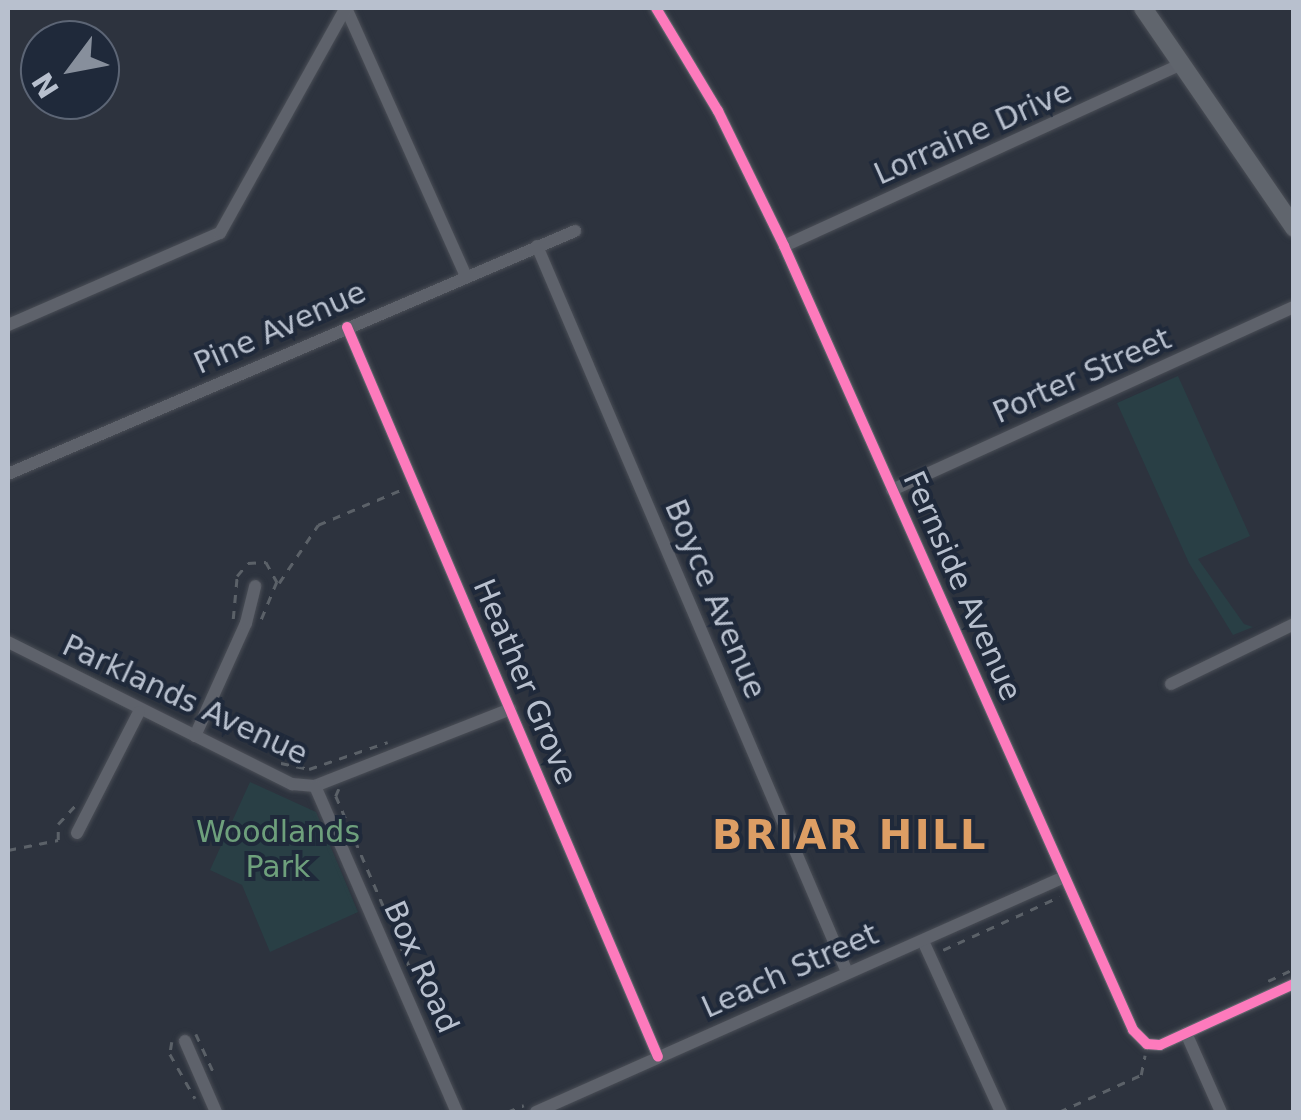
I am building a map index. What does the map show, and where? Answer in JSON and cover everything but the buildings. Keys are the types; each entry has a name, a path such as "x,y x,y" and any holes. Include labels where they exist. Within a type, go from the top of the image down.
{"main road":[{"path":"1143,8 1294,228"}],"street":[{"path":"346,8 464,274"},
{"path":"8,325 220,233 346,8"},
{"name":"Fernside Avenue","path":"656,8 718,111 784,246 1058,880 1145,1049"},
{"name":"Lorraine Drive","path":"784,246 1181,64"},
{"name":"Pine Avenue","path":"8,474 464,274 574,231"},
{"name":"Boyce Avenue","path":"537,246 847,972"},
{"name":"Porter Street","path":"892,490 1294,308"},
{"name":"Heather Grove","path":"347,327 658,1057"},
{"path":"195,736 246,622 255,586"},
{"path":"1172,684 1294,624"},
{"name":"Parklands Avenue","path":"8,642 139,712 292,784 315,786 510,709"},
{"path":"77,833 139,712"},
{"name":"Box Road","path":"315,786 458,1112"},
{"name":"Leach Street","path":"536,1112 1058,880"},
{"path":"924,941 1001,1112"},
{"path":"1145,1049 1294,984"},
{"path":"1186,1034 1221,1112"},
{"path":"185,1040 216,1112"}],"path":[{"path":"253,639 276,588 318,525 414,484"},
{"path":"228,636 242,568 266,562 276,572 276,588"},
{"path":"272,759 309,769 394,740"},
{"path":"346,782 336,796 413,976"},
{"path":"8,850 58,840 61,819 83,797"},
{"path":"1058,880 1068,905"},
{"path":"1252,988 1294,969"},
{"path":"1059,1112 1140,1075 1145,1049"}],"green space":[{"path":"1178,376 1250,536 1198,559 1244,624 1253,627 1233,635 1189,563 1117,403"},
{"name":"Woodlands Park","path":"250,782 316,812 358,912 270,952 242,885 210,870"}],"cycle path":[{"path":"656,8 718,111 784,246 1133,1030 1147,1044 1160,1045 1294,984"},
{"path":"347,327 658,1057"}],"district":[{"name":"BRIAR HILL","path":"850,835"}]}
